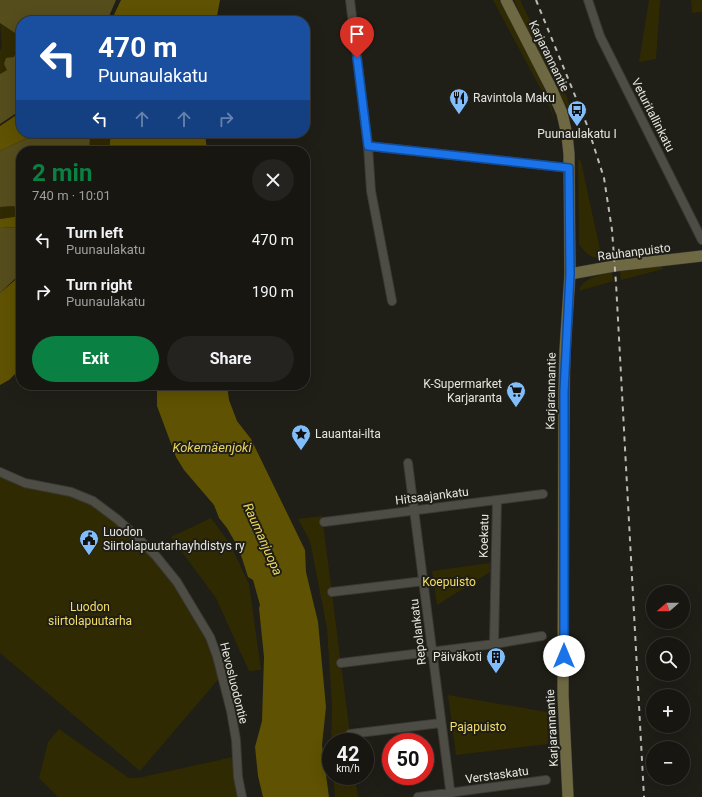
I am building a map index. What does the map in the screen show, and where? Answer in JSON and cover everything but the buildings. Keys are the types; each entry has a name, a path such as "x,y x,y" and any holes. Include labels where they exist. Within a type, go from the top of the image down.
{"main road":[{"name":"Karjarannantie","path":"506,0 562,113 567,135 569,168 570,274 565,350 563,695 568,797"},
{"name":"Rauhanpuisto","path":"570,274 614,266 702,256"}],"street":[{"path":"350,0 368,146 371,191 392,301"},
{"name":"Veturitallinkatu","path":"588,0 600,36 702,240"},
{"path":"368,146 569,168"},
{"name":"Repolankatu","path":"408,464 451,795"},
{"name":"Hevosluodontie","path":"0,472 25,483 71,492 93,501 118,519 156,556 177,582 210,637 217,656 231,711 236,740 238,777 242,797"},
{"name":"Hitsaajankatu","path":"324,522 543,494"},
{"name":"Koekatu","path":"494,644 497,500"},
{"path":"332,592 424,581"},
{"path":"342,663 494,644 542,636"},
{"path":"358,733 441,723"},
{"name":"Verstaskatu","path":"418,797 451,795 546,780"}],"green space":[{"path":"493,0 499,0 524,44 545,90 556,122 545,97"},
{"path":"514,0 520,0 567,97 573,119 531,39"},
{"path":"649,0 660,0 656,59 639,62"},
{"path":"691,0 702,0 702,12 692,13"},
{"path":"0,23 16,34 16,50 7,70 0,74 0,51 2,47"},
{"path":"90,138 110,138 110,146 89,146"},
{"path":"578,158 581,162 600,249 607,256 611,256 611,259 592,257 585,252 579,244"},
{"path":"13,206 16,208 16,217 0,219 0,207"},
{"path":"661,266 663,269 621,280 620,271"},
{"path":"612,272 613,281 579,291 588,280"},
{"name":"Luodon siirtolapuutarha","path":"0,476 12,482 15,479 93,501 137,537 194,609 222,675 140,771 0,653"},
{"path":"322,516 350,733 331,733 332,706 327,628 310,541 298,519"},
{"path":"211,518 230,544 249,584 261,670 249,671 216,598 171,537"},
{"name":"Koepuisto","path":"490,563 490,572 437,605 432,571"},
{"name":"Pajapuisto","path":"448,695 547,712 548,744 456,755"},
{"path":"59,729 129,778 138,778 233,757 234,777 238,797 58,797 39,778 48,742"},
{"path":"334,785 356,785 358,797 335,797"}],"shaded area":[{"path":"0,0 116,0 109,16 16,16 16,34 0,23"},
{"path":"16,50 16,113 0,124 0,74 7,70 4,64 6,58 14,57"},
{"path":"27,138 90,138 89,146 16,146 16,208 13,206 0,207 0,151"},
{"path":"16,227 16,278 0,293 0,228"}],"water":[{"path":"121,0 220,0 217,16 113,16"},
{"path":"16,115 16,138 27,138 0,151 0,126"},
{"path":"110,138 206,138 206,146 110,146"},
{"path":"16,217 16,227 0,228 0,219"},
{"path":"16,279 16,373 9,380 0,385 0,293"},
{"name":"Kokemäenjoki","path":"157,390 228,390 229,400 237,421 251,439 305,550 306,572 318,622 326,707 323,733 322,733 322,785 327,785 329,797 263,797 258,776 255,747 262,721 264,657 259,608 260,605 253,580 248,577 239,549 227,528 219,518 214,505 184,470 176,457 157,406"}],"railway":[{"path":"536,0 587,125 604,178 612,230 644,797"}],"place":[{"name":"Ravintola Maku","path":"459,115"},
{"name":"Puunaulakatu I","path":"577,127"},
{"name":"K-Supermarket Karjaranta","path":"516,408"},
{"name":"Lauantai-ilta","path":"301,451"},
{"name":"Luodon Siirtolapuutarhayhdistys ry","path":"89,556"},
{"name":"Päiväkoti","path":"496,674"}],"route":[{"path":"357,58 368,146 569,168 570,274 564,392 564,656"}],"water label":[{"name":"Raumanjuopa","path":"263,539"}]}
